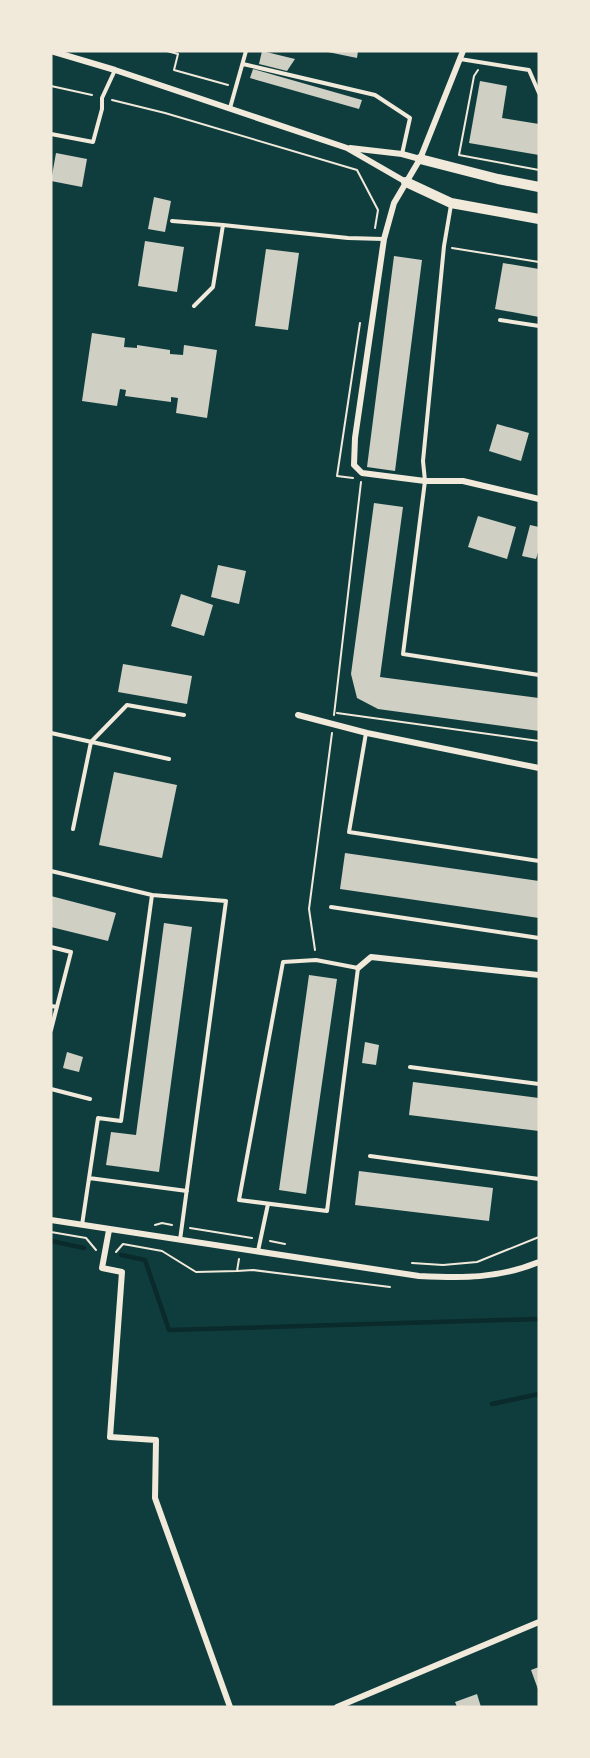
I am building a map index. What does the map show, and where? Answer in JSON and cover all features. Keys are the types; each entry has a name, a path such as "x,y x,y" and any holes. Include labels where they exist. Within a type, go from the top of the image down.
{"street":[{"path":"51,51 115,70 347,148 406,182 451,203 539,219"},
{"path":"463,51 420,159 394,203 384,239 355,438 354,465 362,473 425,481 463,481 539,499"},
{"path":"347,148 402,154 539,187"},
{"path":"298,715 366,733 539,768"},
{"path":"358,968 371,957 539,975"},
{"path":"51,1220 419,1276 473,1278 519,1270 539,1262"},
{"path":"109,1230 102,1268 122,1272 110,1437 156,1440 155,1498 230,1707"},
{"path":"337,1707 539,1622"}],"lane":[{"path":"230,108 246,51"},
{"path":"460,59 529,70 539,93"},
{"path":"243,64 375,95 410,118 402,154"},
{"path":"51,134 93,142 102,109 102,98 115,70"},
{"path":"451,203 444,246 423,461 425,481 403,654 539,675"},
{"path":"172,221 348,238 384,239"},
{"path":"194,306 213,287 223,225"},
{"path":"500,320 539,326"},
{"path":"73,829 92,742 127,705 184,715"},
{"path":"51,733 169,759"},
{"path":"366,733 349,832 539,861"},
{"path":"51,871 152,895 226,901 179,1240"},
{"path":"82,1225 98,1118 121,1121 152,895"},
{"path":"331,907 539,938"},
{"path":"51,947 71,952 51,1030"},
{"path":"316,960 358,968 327,1211 268,1203 239,1200 283,962 316,960"},
{"path":"51,1006 57,1007"},
{"path":"410,1067 539,1084"},
{"path":"51,1089 90,1099"},
{"path":"370,1156 539,1179"},
{"path":"89,1178 187,1191"},
{"path":"258,1252 268,1203"}],"path":[{"path":"167,51 178,54 174,70 236,87"},
{"path":"455,168 474,76 483,62"},
{"path":"51,86 165,112 357,170 378,210 374,238"},
{"path":"459,155 539,170"},
{"path":"444,246 539,262"},
{"path":"360,320 337,476 361,480"},
{"path":"334,713 539,741"},
{"path":"151,1227 162,1223 294,1245"},
{"path":"51,1232 86,1238 94,1249 115,1253 123,1244 162,1251 196,1272 253,1270 390,1287"},
{"path":"237,1272 242,1237"},
{"path":"404,1263 443,1265 477,1262 539,1237"}],"building":[{"path":"262,51 295,59 287,71 259,64"},
{"path":"323,51 358,51 357,58"},
{"path":"253,69 362,100 359,109 250,78"},
{"path":"480,81 507,86 502,118 539,124 539,155 469,143"},
{"path":"56,153 87,159 82,187 51,181"},
{"path":"154,197 171,201 165,232 148,229"},
{"path":"145,241 184,247 177,292 138,286"},
{"path":"266,249 299,253 288,330 255,326"},
{"path":"394,256 422,260 395,471 367,467"},
{"path":"503,263 539,269 539,317 495,309"},
{"path":"92,333 125,338 124,347 137,348 137,345 170,350 170,354 183,355 184,345 217,350 207,418 176,413 178,398 171,397 171,402 125,396 126,390 120,389 117,406 82,401"},
{"path":"497,424 529,433 521,461 489,451"},
{"path":"374,503 403,507 380,677 539,698 539,731 378,709 357,698 351,674"},
{"path":"478,516 516,527 507,559 468,547"},
{"path":"530,525 539,527 539,549 536,559 522,556"},
{"path":"218,565 246,571 239,604 211,597"},
{"path":"181,594 213,605 204,636 171,626"},
{"path":"123,664 192,676 187,704 118,692"},
{"path":"114,772 177,785 162,858 99,845"},
{"path":"345,853 539,881 539,918 340,889"},
{"path":"51,896 116,913 108,941 51,927"},
{"path":"164,923 192,927 159,1172 106,1165 111,1132 136,1135"},
{"path":"309,975 337,979 306,1194 279,1190"},
{"path":"365,1042 379,1045 376,1065 362,1063"},
{"path":"67,1052 83,1057 79,1072 63,1068"},
{"path":"413,1082 539,1098 539,1131 409,1115"},
{"path":"359,1171 493,1188 489,1221 355,1205"},
{"path":"539,1667 539,1692 531,1670"},
{"path":"477,1694 481,1707 457,1707 455,1702"}],"waterway":[{"path":"51,1241 84,1248"},
{"path":"121,1255 145,1260 169,1330 539,1319"},
{"path":"492,1404 539,1394"}]}
